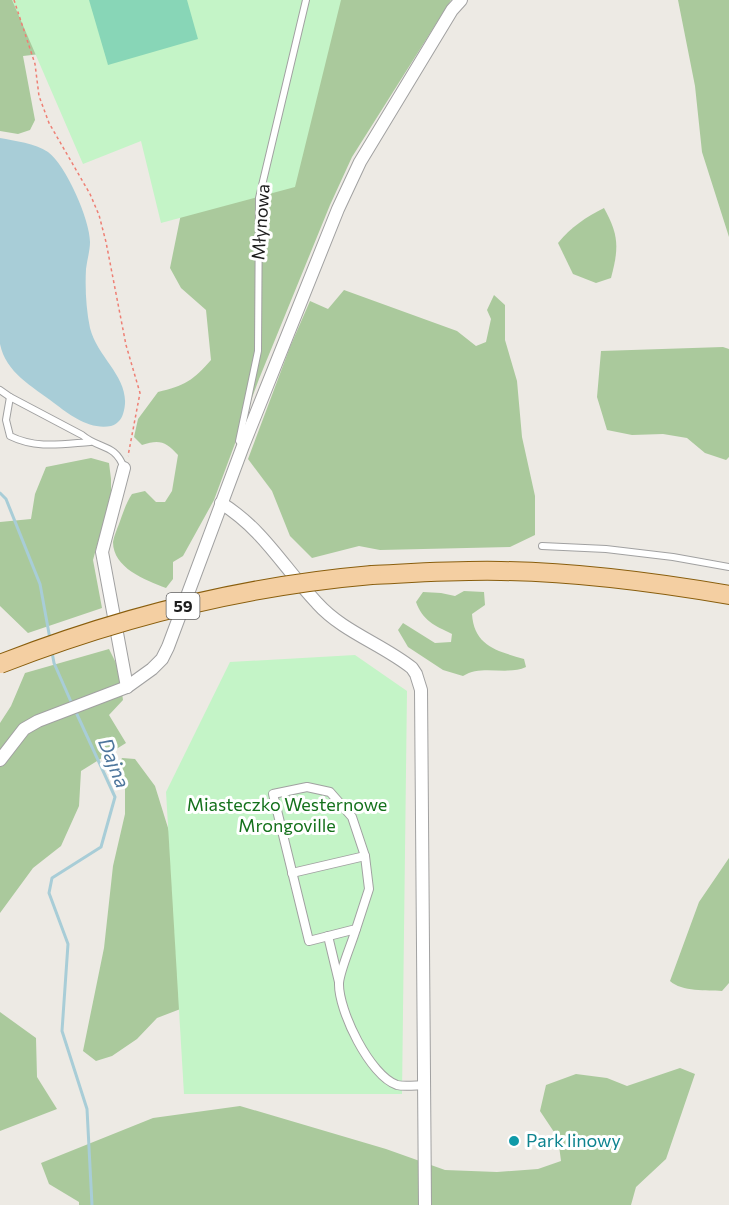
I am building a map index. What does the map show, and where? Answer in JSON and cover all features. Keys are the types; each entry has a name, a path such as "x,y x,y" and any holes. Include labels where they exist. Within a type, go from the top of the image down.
{"main road":[{"name":"59","path":"0,664 111,625 198,602 305,581 447,571 560,573 642,581 729,595"}],"street":[{"path":"0,760 24,729 38,721 128,687 147,673 165,653 175,633 197,565 311,273 360,162 440,30 461,0"},
{"path":"124,468 102,552 128,687"},
{"path":"221,503 248,522 285,562 317,603 336,620 406,663 416,674 421,690 425,1205"},
{"path":"339,982 369,889 365,856 352,817 330,792 307,787 273,794 309,940 356,929"},
{"path":"292,873 365,856"},
{"path":"328,936 344,1009 363,1050 381,1075 397,1085 425,1085"}],"lane":[{"name":"Młynowa","path":"243,446 238,441 258,351 259,198 306,0"},
{"path":"0,390 82,435 90,442 114,451 120,457 124,468"},
{"path":"10,397 6,420 10,436 24,442 45,446 90,442"},
{"path":"542,546 617,550 729,567"}],"path":[{"path":"14,0 35,64 39,96 49,123 81,177 99,215 126,345 140,393 130,449 124,468"}],"green space":[{"path":"0,0 35,0 49,53 23,56 35,120 30,130 18,134 0,131"},
{"path":"12,0 341,0 295,187 161,223 141,141 83,164"},
{"path":"89,0 187,0 198,39 108,65"},
{"path":"328,0 451,0 352,157 259,379 214,500 183,556 173,562 173,579 166,588 140,577 124,566 114,551 113,542 132,494 145,491 156,502 165,502 172,491 178,455 162,443 142,445 134,437 138,419 158,392 188,381 211,360 206,310 181,288 170,268 183,204"},
{"path":"678,0 729,0 729,237 702,152 695,86"},
{"path":"604,208 613,226 616,250 611,278 596,283 573,274 558,243 579,223"},
{"path":"344,290 457,331 476,346 486,342 491,319 487,310 494,295 505,305 505,340 517,381 522,437 535,496 535,535 510,547 380,550 359,546 312,558 290,536 272,491 248,459 290,347 310,301 328,309"},
{"path":"723,347 729,349 729,457 726,460 705,453 687,438 663,434 632,435 607,430 597,397 601,351"},
{"path":"91,458 109,463 111,479 111,495 93,560 102,608 28,633 0,606 0,522 31,519 35,494 46,467"},
{"path":"464,591 484,592 485,605 472,614 477,633 482,640 496,650 524,659 526,667 510,671 478,671 463,676 443,670 408,647 398,630 403,623 435,643 451,642 452,634 430,622 422,614 416,602 423,592 455,596"},
{"path":"109,649 118,667 123,700 109,715 126,743 81,771 79,806 61,846 33,868 0,913 0,723 11,706 25,673"},
{"name":"Miasteczko Westernowe Mrongoville","path":"355,655 407,691 402,1094 184,1094 166,792 230,662"},
{"path":"122,758 135,759 155,786 173,844 183,1008 157,1018 137,1039 112,1056 96,1061 83,1051 104,948 113,866 125,814 125,787 116,770"},
{"path":"729,858 729,983 722,991 695,990 675,985 670,981 699,902"},
{"path":"0,1012 36,1038 37,1077 57,1109 0,1131"},
{"path":"680,1068 695,1074 666,1159 636,1187 631,1205 79,1205 79,1202 49,1184 41,1163 153,1118 240,1106 386,1149 445,1170 497,1172 538,1169 561,1161 558,1138 540,1111 546,1085 576,1074 607,1078 627,1086"}],"water":[{"path":"0,138 31,144 48,152 62,168 76,194 89,232 90,249 86,284 90,328 124,391 123,414 118,422 111,426 88,424 67,412 21,378 3,354 0,344"}],"waterway":[{"name":"Dajna","path":"0,493 6,499 40,584 50,639"},
{"name":"Dajna","path":"52,652 54,663 72,704"},
{"name":"Dajna","path":"75,710 115,797 101,847 52,878 49,893 68,944 62,1031 87,1109 92,1205"}],"place":[{"name":"Park linowy","path":"514,1141"}]}
